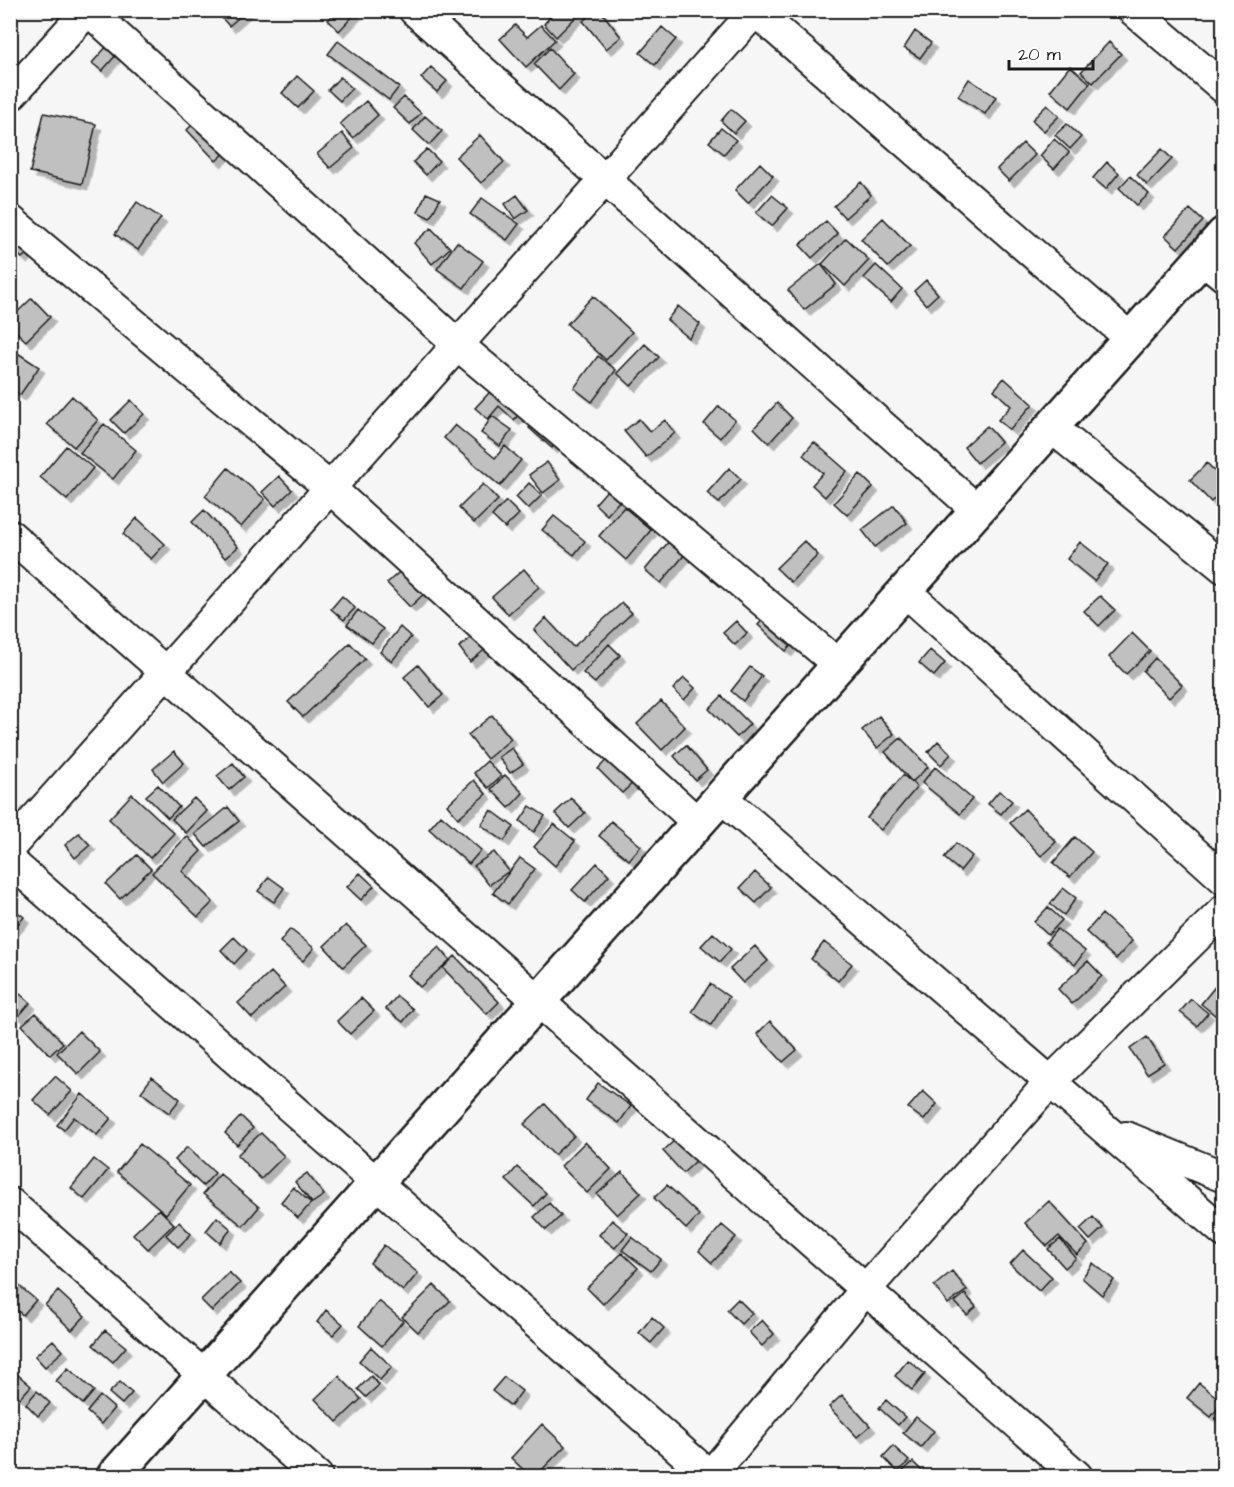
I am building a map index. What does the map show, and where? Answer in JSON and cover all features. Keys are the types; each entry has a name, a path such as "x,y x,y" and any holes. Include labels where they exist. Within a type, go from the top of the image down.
{"street":[{"path":"10,96 88,10 458,345 839,665"},
{"path":"414,10 977,510"},
{"path":"1133,10 1224,88"},
{"path":"10,847 755,11 1130,338"},
{"path":"10,220 330,488 698,823"},
{"path":"114,1476 1130,338 1217,256"},
{"path":"1052,427 1224,568"},
{"path":"10,535 1077,1476"},
{"path":"905,591 1224,879"},
{"path":"721,797 1224,1232"},
{"path":"10,861 710,1476 866,1289 1051,1081 1224,910"},
{"path":"1105,1128 1224,1177"},
{"path":"10,1203 317,1476"}],"building":[{"path":"215,10 245,10 246,11 229,26"},
{"path":"338,10 352,10 355,14 339,31 328,20"},
{"path":"556,10 582,11 556,37 544,24"},
{"path":"596,10 600,10 621,37 606,49 583,21"},
{"path":"515,25 527,37 541,25 555,40 526,67 500,39"},
{"path":"662,27 676,39 655,65 640,53"},
{"path":"915,31 931,43 920,58 904,48"},
{"path":"338,41 399,87 389,100 328,54"},
{"path":"1109,42 1121,54 1093,83 1081,72"},
{"path":"108,45 117,54 102,71 92,63"},
{"path":"550,48 574,74 559,90 534,64"},
{"path":"1070,66 1090,83 1070,108 1050,91"},
{"path":"431,67 447,81 437,92 421,78"},
{"path":"297,76 314,91 298,108 282,93"},
{"path":"340,77 352,88 340,101 328,90"},
{"path":"969,79 996,97 985,114 958,96"},
{"path":"404,97 421,113 410,124 393,108"},
{"path":"366,101 378,115 353,138 340,124"},
{"path":"1047,105 1059,116 1044,131 1032,120"},
{"path":"731,109 745,121 734,133 721,121"},
{"path":"205,112 235,144 216,161 187,130"},
{"path":"44,113 96,124 82,184 30,172"},
{"path":"425,116 442,131 429,145 413,130"},
{"path":"1067,124 1081,137 1070,149 1055,135"},
{"path":"721,128 736,140 724,154 709,142"},
{"path":"342,133 354,148 330,168 317,154"},
{"path":"480,135 504,162 481,183 456,157"},
{"path":"1054,139 1069,152 1054,169 1040,156"},
{"path":"1023,143 1035,155 1009,181 997,169"},
{"path":"427,149 439,161 426,175 413,162"},
{"path":"1162,149 1172,159 1147,185 1137,175"},
{"path":"1107,162 1119,173 1106,189 1093,178"},
{"path":"760,163 773,176 748,203 735,190"},
{"path":"1130,176 1149,194 1137,205 1119,188"},
{"path":"861,182 871,195 845,218 834,206"},
{"path":"426,193 440,199 430,218 418,212"},
{"path":"517,195 528,210 515,219 505,204"},
{"path":"772,195 788,208 772,226 756,213"},
{"path":"482,198 519,224 507,240 470,214"},
{"path":"137,202 161,218 138,250 115,234"},
{"path":"1190,209 1203,221 1178,248 1165,236"},
{"path":"883,218 910,246 888,267 861,239"},
{"path":"10,221 35,246 22,258 10,247"},
{"path":"826,221 838,234 812,258 800,245"},
{"path":"431,228 450,248 432,264 414,243"},
{"path":"846,238 869,260 845,286 822,264"},
{"path":"457,242 483,261 464,288 437,269"},
{"path":"821,264 836,284 804,310 788,290"},
{"path":"876,265 902,289 891,302 864,278"},
{"path":"926,280 938,294 926,305 914,291"},
{"path":"593,296 632,332 606,360 567,324"},
{"path":"32,298 50,317 26,341 10,326 10,319"},
{"path":"678,306 700,324 689,338 667,320"},
{"path":"645,344 659,357 631,386 617,373"},
{"path":"13,350 39,367 20,395 10,389 10,354"},
{"path":"598,356 616,370 592,402 574,388"},
{"path":"1004,378 1033,404 1010,430 998,420 1011,406 994,390"},
{"path":"502,379 528,404 514,420 499,406 488,419 475,408"},
{"path":"72,396 98,420 74,447 47,424"},
{"path":"131,400 144,414 124,433 111,420"},
{"path":"777,403 792,418 769,443 754,428"},
{"path":"719,406 735,420 720,438 704,424"},
{"path":"541,414 564,434 552,448 529,428"},
{"path":"492,416 512,430 500,446 481,433"},
{"path":"639,419 650,432 665,420 675,433 646,457 624,431"},
{"path":"104,424 136,450 113,479 80,453"},
{"path":"455,425 495,458 505,446 521,460 500,486 444,438"},
{"path":"987,426 1001,442 977,463 964,447"},
{"path":"814,442 847,471 825,497 812,485 823,473 803,455"},
{"path":"66,446 93,468 67,500 40,477"},
{"path":"547,462 560,480 543,493 529,475"},
{"path":"1207,463 1224,481 1224,489 1211,502 1190,480"},
{"path":"228,468 265,499 241,527 205,496"},
{"path":"729,468 741,479 719,503 707,493"},
{"path":"860,474 873,487 847,515 834,503"},
{"path":"279,476 292,490 275,506 262,492"},
{"path":"529,483 542,495 528,509 516,497"},
{"path":"483,484 498,500 474,523 459,508"},
{"path":"609,488 622,498 607,515 595,504"},
{"path":"506,501 519,514 505,528 492,516"},
{"path":"894,505 907,523 875,547 862,530"},
{"path":"624,507 651,530 626,560 599,536"},
{"path":"204,510 238,547 225,558 192,522"},
{"path":"554,516 585,541 574,555 542,530"},
{"path":"137,518 165,544 151,559 123,534"},
{"path":"675,534 691,547 661,583 645,570"},
{"path":"804,541 818,555 791,582 776,568"},
{"path":"1080,542 1108,564 1094,581 1067,559"},
{"path":"406,566 428,590 410,607 387,583"},
{"path":"524,569 539,587 508,614 492,597"},
{"path":"342,596 355,608 344,620 331,609"},
{"path":"1100,596 1115,610 1099,626 1084,611"},
{"path":"622,603 632,613 571,670 534,630 546,618 573,647"},
{"path":"358,610 383,629 372,643 347,625"},
{"path":"770,612 798,638 786,651 758,625"},
{"path":"736,621 747,633 735,645 723,633"},
{"path":"400,627 411,637 392,661 380,652"},
{"path":"477,633 488,647 470,662 459,647"},
{"path":"1132,633 1150,651 1126,674 1109,657"},
{"path":"350,643 365,659 303,717 288,702"},
{"path":"609,644 620,655 595,683 583,673"},
{"path":"930,650 945,663 934,676 919,663"},
{"path":"1155,658 1182,685 1169,698 1143,671"},
{"path":"418,665 443,695 429,707 404,677"},
{"path":"750,667 762,676 743,701 731,691"},
{"path":"684,678 695,688 684,700 673,689"},
{"path":"722,696 750,724 737,737 709,709"},
{"path":"661,701 685,727 662,750 637,724"},
{"path":"492,715 511,739 487,759 468,735"},
{"path":"879,716 894,734 877,748 862,730"},
{"path":"901,738 928,767 912,782 885,752"},
{"path":"938,741 951,754 941,765 928,752"},
{"path":"686,745 707,770 695,780 674,756"},
{"path":"512,748 523,764 510,773 499,757"},
{"path":"174,751 184,763 163,782 153,769"},
{"path":"613,753 638,778 622,793 598,769"},
{"path":"487,761 501,776 488,788 474,773"},
{"path":"233,763 244,777 229,790 217,776"},
{"path":"935,767 972,799 960,814 922,783"},
{"path":"505,775 523,793 509,808 491,789"},
{"path":"903,775 917,787 881,830 867,818"},
{"path":"474,780 486,794 458,818 447,805"},
{"path":"158,785 179,807 168,818 146,796"},
{"path":"999,791 1012,801 1001,814 988,804"},
{"path":"132,794 174,833 150,858 109,819"},
{"path":"194,798 207,811 186,833 172,819"},
{"path":"571,798 585,813 569,828 555,813"},
{"path":"530,806 545,816 534,832 520,821"},
{"path":"228,807 239,821 206,847 195,834"},
{"path":"1025,809 1056,842 1041,856 1010,823"},
{"path":"491,810 514,827 504,841 481,825"},
{"path":"441,815 481,850 469,864 429,829"},
{"path":"611,821 641,846 629,860 599,836"},
{"path":"554,824 575,841 555,866 534,847"},
{"path":"79,833 90,845 75,858 65,845"},
{"path":"187,836 201,851 182,871 213,902 198,917 152,873"},
{"path":"1075,837 1092,852 1070,877 1053,863"},
{"path":"956,843 972,856 960,871 944,858"},
{"path":"494,852 509,871 489,885 474,866"},
{"path":"137,855 151,869 120,899 106,884"},
{"path":"520,858 535,869 508,904 493,893"},
{"path":"597,863 609,875 585,902 572,890"},
{"path":"755,872 771,887 756,903 740,888"},
{"path":"360,873 374,886 361,900 347,887"},
{"path":"269,877 284,888 274,902 258,891"},
{"path":"1063,888 1076,898 1064,915 1050,904"},
{"path":"10,906 24,917 12,931 10,930"},
{"path":"1048,907 1062,920 1048,935 1034,922"},
{"path":"1102,914 1132,941 1116,959 1086,932"},
{"path":"346,925 366,945 343,967 324,946"},
{"path":"290,929 314,948 303,961 280,942"},
{"path":"1057,929 1085,951 1075,965 1046,942"},
{"path":"713,933 731,949 720,962 701,946"},
{"path":"234,937 247,950 234,964 221,950"},
{"path":"824,942 852,964 838,981 811,959"},
{"path":"755,946 768,961 743,983 730,969"},
{"path":"439,947 450,960 420,987 408,975"},
{"path":"455,956 499,1002 487,1014 443,968"},
{"path":"1088,961 1102,976 1072,1004 1058,989"},
{"path":"271,972 285,987 252,1018 238,1003"},
{"path":"1222,978 1224,979 1224,1022 1201,1004"},
{"path":"710,984 729,997 711,1025 692,1012"},
{"path":"10,985 30,1003 18,1017 10,1010"},
{"path":"397,996 413,1009 403,1022 386,1009"},
{"path":"361,998 374,1011 350,1034 337,1021"},
{"path":"1191,999 1208,1013 1197,1026 1180,1012"},
{"path":"36,1013 63,1043 50,1055 22,1025"},
{"path":"770,1021 797,1050 783,1062 757,1034"},
{"path":"79,1031 100,1052 78,1074 57,1053"},
{"path":"1147,1037 1164,1063 1147,1074 1130,1049"},
{"path":"55,1076 72,1091 50,1115 33,1100"},
{"path":"152,1077 180,1099 169,1113 141,1092"},
{"path":"598,1083 631,1106 619,1123 586,1100"},
{"path":"923,1091 937,1104 924,1120 908,1108"},
{"path":"82,1094 111,1118 97,1135 74,1117 64,1130 57,1125"},
{"path":"545,1104 574,1136 554,1155 524,1124"},
{"path":"241,1116 253,1128 237,1145 225,1133"},
{"path":"261,1133 284,1156 261,1179 237,1155"},
{"path":"676,1139 696,1161 683,1173 663,1151"},
{"path":"585,1142 611,1169 587,1193 561,1166"},
{"path":"140,1144 190,1185 166,1214 117,1172"},
{"path":"187,1147 215,1173 203,1186 175,1160"},
{"path":"94,1159 108,1170 84,1199 71,1188"},
{"path":"517,1167 546,1193 534,1206 506,1180"},
{"path":"622,1172 641,1193 617,1215 597,1194"},
{"path":"307,1173 324,1195 312,1203 295,1182"},
{"path":"220,1174 259,1207 243,1226 203,1194"},
{"path":"667,1185 699,1215 686,1229 654,1198"},
{"path":"293,1187 311,1203 298,1218 281,1202"},
{"path":"1049,1201 1088,1244 1077,1255 1059,1236 1047,1246 1025,1223"},
{"path":"549,1203 561,1216 546,1230 534,1217"},
{"path":"159,1209 174,1224 148,1249 133,1234"},
{"path":"217,1217 231,1229 220,1243 206,1231"},
{"path":"1093,1217 1103,1228 1090,1240 1080,1229"},
{"path":"612,1220 628,1233 615,1248 599,1235"},
{"path":"179,1222 191,1234 178,1247 166,1235"},
{"path":"722,1225 736,1237 712,1263 699,1251"},
{"path":"632,1237 661,1259 651,1271 622,1250"},
{"path":"1060,1239 1076,1258 1065,1268 1048,1249"},
{"path":"384,1245 418,1273 403,1291 370,1263"},
{"path":"1023,1250 1052,1277 1039,1291 1010,1264"},
{"path":"622,1253 638,1268 603,1304 587,1288"},
{"path":"1093,1263 1114,1280 1102,1295 1082,1278"},
{"path":"952,1271 967,1290 948,1304 934,1286"},
{"path":"229,1272 240,1283 212,1311 201,1300"},
{"path":"10,1278 36,1300 23,1315 10,1305"},
{"path":"434,1285 450,1301 418,1332 402,1317"},
{"path":"58,1291 85,1316 72,1330 45,1305"},
{"path":"965,1294 976,1307 967,1315 955,1302"},
{"path":"738,1299 752,1313 741,1324 727,1310"},
{"path":"379,1301 403,1321 382,1346 359,1326"},
{"path":"326,1310 343,1324 333,1335 317,1322"},
{"path":"652,1317 664,1328 651,1343 639,1333"},
{"path":"762,1320 774,1334 762,1346 749,1332"},
{"path":"105,1330 126,1347 113,1362 93,1345"},
{"path":"53,1340 63,1351 45,1367 35,1356"},
{"path":"371,1347 392,1367 380,1380 359,1361"},
{"path":"908,1360 925,1374 912,1390 895,1376"},
{"path":"10,1368 31,1386 20,1398 10,1390"},
{"path":"68,1368 94,1391 83,1404 56,1381"},
{"path":"339,1376 361,1399 337,1422 315,1399"},
{"path":"371,1376 379,1385 366,1397 358,1389"},
{"path":"504,1377 522,1391 511,1406 492,1391"},
{"path":"120,1382 132,1393 122,1404 109,1393"},
{"path":"1199,1383 1223,1402 1211,1417 1187,1398"},
{"path":"37,1391 50,1403 38,1416 26,1404"},
{"path":"842,1395 870,1426 857,1437 829,1407"},
{"path":"100,1396 114,1408 101,1424 87,1412"},
{"path":"886,1400 905,1417 898,1425 879,1408"},
{"path":"916,1417 934,1431 921,1447 903,1433"},
{"path":"542,1424 565,1446 536,1476 530,1476 511,1458"},
{"path":"893,1446 909,1461 898,1472 883,1457"},
{"path":"913,1462 927,1476 900,1474"}]}
